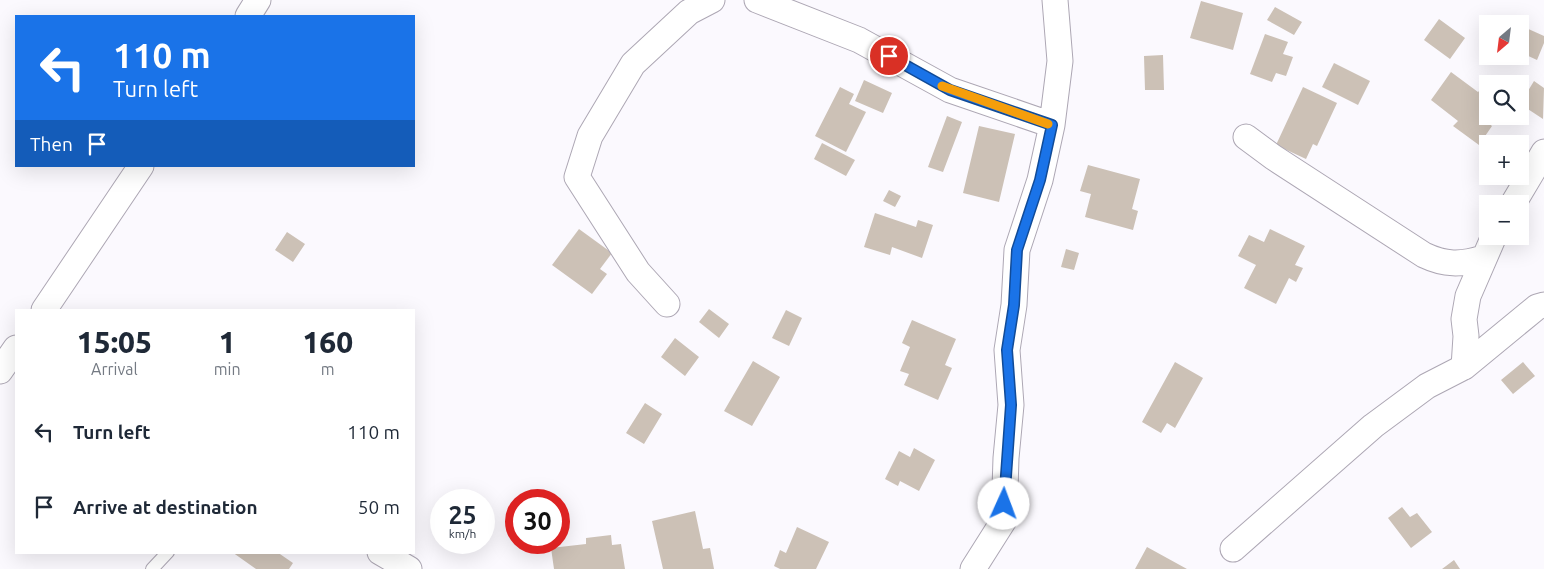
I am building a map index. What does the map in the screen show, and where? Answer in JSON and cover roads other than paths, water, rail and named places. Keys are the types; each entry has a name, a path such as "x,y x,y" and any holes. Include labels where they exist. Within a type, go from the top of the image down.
{"street":[{"path":"249,15 258,0"},
{"path":"666,304 638,272 577,177 590,136 633,64 689,12 712,0"},
{"path":"757,0 859,40 950,90 1052,125"},
{"path":"973,569 1004,520 1006,458 1011,405 1007,350 1014,305 1017,250 1040,180 1052,125 1060,61 1055,0"},
{"path":"1246,137 1273,157 1424,255 1447,264 1465,264 1483,258"},
{"path":"1518,195 1544,152"},
{"path":"46,309 140,167"},
{"path":"1464,367 1466,336 1464,319 1468,296 1490,245"},
{"path":"1233,549 1373,426 1427,386 1464,367 1538,307 1544,305"},
{"path":"0,371 15,349"},
{"path":"383,554 409,569"}],"lane":[{"path":"152,569 166,554"}]}
